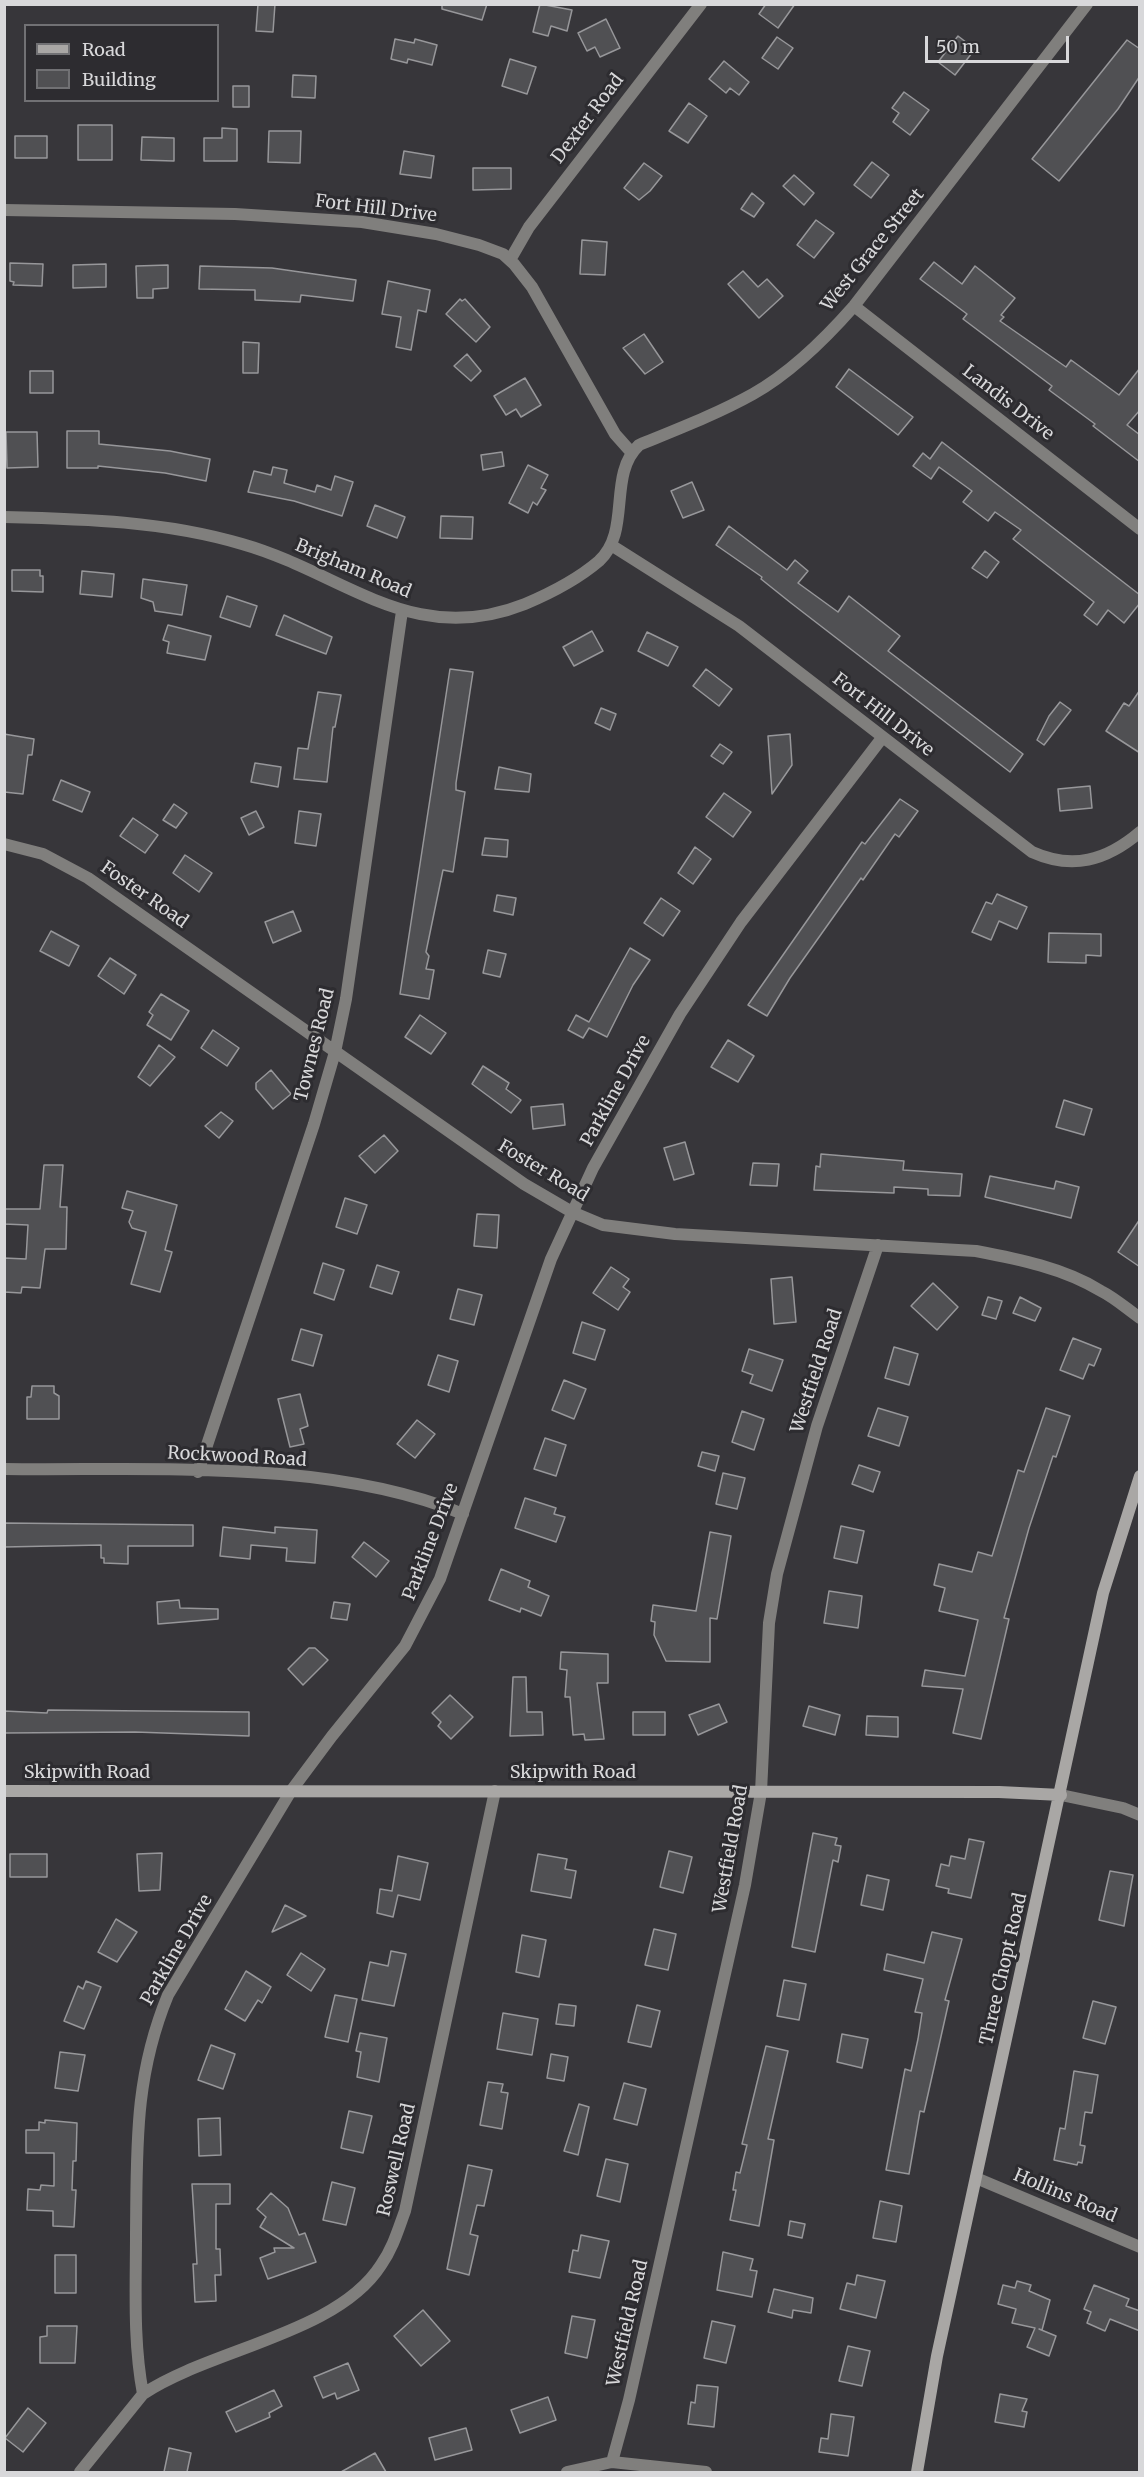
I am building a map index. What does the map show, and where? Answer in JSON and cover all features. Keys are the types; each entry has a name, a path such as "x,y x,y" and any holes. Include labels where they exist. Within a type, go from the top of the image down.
{"main road":[{"name":"Three Chopt Road","path":"916,2472 938,2356 1103,1593 1140,1476"},
{"name":"Skipwith Road","path":"4,1791 999,1792 1061,1795"}],"street":[{"name":"Dexter Road","path":"510,260 529,227 700,4"},
{"name":"West Grace Street","path":"631,452 639,445 755,393 797,362 829,334 854,306 1087,4"},
{"name":"Fort Hill Drive","path":"4,210 235,214 362,222 436,234 503,254 532,287 615,434 631,452"},
{"name":"Landis Drive","path":"854,306 1140,529"},
{"name":"Brigham Road","path":"4,517 106,520 179,528 243,544 402,611 436,618 464,618 513,608 564,585 599,561 615,535 625,466 631,452"},
{"name":"Fort Hill Drive","path":"611,544 738,626 1017,843 1047,859 1076,863 1095,859 1119,849 1140,832"},
{"name":"Townes Road","path":"198,1472 314,1124 335,1052 346,999 402,611"},
{"name":"Parkline Drive","path":"143,2394 135,2337 138,2132 146,2062 155,2027 168,1995 291,1791 405,1646 440,1579 551,1259 593,1168 680,1014 741,922 882,738"},
{"name":"Foster Road","path":"4,844 43,854 88,878 524,1184 572,1212 603,1225 675,1234 954,1249 1015,1259 1074,1277 1102,1291 1140,1318"},
{"name":"Westfield Road","path":"612,2462 632,2388 717,2015 761,1792 766,1666 777,1574 817,1426 878,1245"},
{"name":"Rockwood Road","path":"4,1469 245,1472 353,1483 436,1503 463,1514"},
{"name":"Roswell Road","path":"143,2394 177,2374 289,2329 329,2310 351,2297 381,2266 394,2241 405,2211 495,1791"},
{"name":"Skipwith Road","path":"1061,1795 1123,1808 1140,1815"},
{"name":"Hollins Road","path":"976,2178 1140,2247"},
{"path":"80,2472 143,2394"},
{"path":"567,2472 612,2462 706,2472"}],"building":[{"path":"258,4 275,4 273,32 256,31"},
{"path":"442,4 487,4 482,20 442,9"},
{"path":"540,4 572,10 567,31 551,26 548,36 533,32"},
{"path":"766,4 795,4 778,28 759,14"},
{"path":"606,19 620,48 600,57 595,47 587,51 578,33"},
{"path":"958,36 975,49 955,75 938,62"},
{"path":"777,37 793,48 778,69 762,58"},
{"path":"395,39 414,43 415,39 437,45 432,65 408,59 407,63 391,59"},
{"path":"1127,40 1140,49 1140,76 1118,109 1059,181 1032,159"},
{"path":"510,59 536,67 527,94 502,86"},
{"path":"724,61 749,82 739,95 730,88 726,93 709,79"},
{"path":"293,75 316,76 315,98 292,97"},
{"path":"233,86 249,86 249,107 233,107"},
{"path":"904,92 929,110 910,135 893,122 899,113 892,108"},
{"path":"689,103 707,116 688,143 669,131"},
{"path":"78,125 112,125 112,160 78,160"},
{"path":"222,128 237,129 237,161 204,161 204,138 222,138"},
{"path":"269,131 301,131 300,163 268,162"},
{"path":"15,136 47,136 47,158 15,158"},
{"path":"142,137 174,138 174,161 141,160"},
{"path":"404,151 434,156 431,178 400,174"},
{"path":"872,162 889,175 871,198 854,185"},
{"path":"644,163 662,176 639,200 624,188"},
{"path":"473,168 511,168 511,189 473,190"},
{"path":"794,175 814,193 804,205 783,186"},
{"path":"752,193 764,203 754,217 741,209"},
{"path":"816,220 834,233 814,258 797,245"},
{"path":"582,240 607,242 605,275 580,274"},
{"path":"934,262 962,284 975,266 1015,298 1001,315 1004,317 1000,321 1066,367 1071,360 1119,395 1140,368 1140,410 1127,425 1140,435 1140,462 1093,426 1095,424 1049,390 1052,386 963,319 967,314 920,279"},
{"path":"10,263 43,264 42,286 13,285 14,282 10,281"},
{"path":"106,264 106,287 73,288 73,265"},
{"path":"168,265 168,288 153,289 153,298 137,298 136,266"},
{"path":"200,266 272,268 356,280 353,301 301,295 300,302 255,300 255,290 199,289"},
{"path":"743,271 758,287 767,279 783,296 759,318 728,284"},
{"path":"388,281 430,290 426,312 418,310 411,350 396,347 401,317 382,314"},
{"path":"460,299 462,301 465,299 490,327 476,342 446,314"},
{"path":"644,334 663,362 645,374 623,348"},
{"path":"243,342 259,343 258,373 243,373"},
{"path":"467,354 481,371 471,381 454,366"},
{"path":"849,369 913,417 898,435 836,387"},
{"path":"30,371 53,371 53,393 30,393"},
{"path":"525,378 541,405 521,417 516,409 506,415 494,396"},
{"path":"67,431 99,431 99,444 170,451 210,459 206,481 165,473 98,466 98,468 67,468"},
{"path":"6,432 37,432 38,467 7,468"},
{"path":"942,442 1140,595 1140,603 1124,623 1108,610 1097,625 1084,615 1094,602 1013,539 1021,530 995,512 988,521 963,502 972,491 939,467 931,479 913,466 923,453 930,459"},
{"path":"502,452 504,466 483,470 481,455"},
{"path":"528,465 548,475 541,488 546,490 537,505 533,502 528,513 509,503"},
{"path":"273,467 287,470 284,483 315,492 317,485 331,490 335,476 353,482 342,516 294,501 248,492 254,471 271,475"},
{"path":"692,482 704,510 683,518 671,491"},
{"path":"375,505 405,517 397,538 367,526"},
{"path":"441,516 473,517 472,539 440,538"},
{"path":"729,526 787,570 795,560 808,571 798,583 838,612 849,596 900,636 888,651 1023,754 1010,772 791,603 761,579 762,577 716,545"},
{"path":"985,551 999,562 987,578 972,568"},
{"path":"12,570 40,570 40,576 43,576 43,592 12,591"},
{"path":"82,571 114,574 112,597 80,594"},
{"path":"143,579 187,585 182,615 155,611 153,602 141,598"},
{"path":"227,596 257,606 250,627 220,617"},
{"path":"284,615 332,637 326,654 276,635"},
{"path":"168,625 211,636 205,660 167,653 169,642 163,640"},
{"path":"592,631 603,651 574,666 563,647"},
{"path":"647,632 678,647 668,666 638,651"},
{"path":"450,669 473,672 456,783 456,790 465,792 453,872 443,870 426,952 429,956 426,969 434,970 429,999 400,994"},
{"path":"706,669 732,689 719,706 693,686"},
{"path":"1140,690 1140,753 1106,731 1124,703 1129,706"},
{"path":"318,692 341,695 335,727 333,727 327,782 294,779 298,748 308,749"},
{"path":"1060,702 1071,710 1044,745 1037,740 1049,716"},
{"path":"601,708 616,714 610,730 595,723"},
{"path":"4,734 34,739 32,755 28,755 23,794 4,792"},
{"path":"790,734 792,765 772,794 768,736"},
{"path":"720,744 732,752 723,764 711,756"},
{"path":"255,763 281,767 278,787 251,782"},
{"path":"499,767 531,774 529,792 495,789"},
{"path":"61,780 90,792 82,812 53,800"},
{"path":"1090,786 1092,808 1060,811 1058,789"},
{"path":"724,793 751,812 733,837 706,817"},
{"path":"900,799 918,811 899,837 895,834 863,880 861,878 790,978 767,1016 748,1005 862,842 865,844"},
{"path":"174,804 187,813 176,828 163,820"},
{"path":"256,811 264,827 249,835 241,818"},
{"path":"299,811 321,814 316,846 295,843"},
{"path":"133,818 158,835 145,853 120,836"},
{"path":"485,838 508,840 507,857 482,855"},
{"path":"695,847 711,859 693,884 678,873"},
{"path":"185,855 212,873 199,892 173,873"},
{"path":"997,894 1027,907 1017,929 999,921 991,940 972,932 986,902 992,904"},
{"path":"497,895 516,898 513,915 494,911"},
{"path":"661,898 680,911 663,936 644,923"},
{"path":"293,911 301,931 273,943 265,922"},
{"path":"51,931 79,946 69,966 40,951"},
{"path":"1049,933 1101,934 1101,956 1086,955 1086,963 1048,962"},
{"path":"630,948 650,960 633,985 607,1037 589,1028 583,1038 568,1030 576,1015 589,1022"},
{"path":"488,950 506,954 500,977 483,973"},
{"path":"110,958 136,975 124,994 98,976"},
{"path":"161,994 189,1011 171,1040 147,1025 153,1015 149,1012"},
{"path":"420,1015 446,1033 431,1054 405,1037"},
{"path":"213,1030 239,1048 227,1066 201,1048"},
{"path":"728,1040 754,1056 738,1082 711,1067"},
{"path":"159,1045 175,1057 150,1086 138,1077"},
{"path":"483,1066 509,1083 506,1089 521,1100 511,1113 472,1084"},
{"path":"271,1070 291,1094 273,1109 256,1089 256,1083"},
{"path":"1064,1100 1092,1109 1084,1135 1056,1127"},
{"path":"563,1104 565,1125 533,1129 531,1107"},
{"path":"221,1112 233,1121 219,1138 205,1126"},
{"path":"384,1135 398,1151 375,1173 359,1156"},
{"path":"685,1142 694,1174 674,1180 664,1148"},
{"path":"821,1154 904,1161 903,1170 962,1174 960,1196 928,1195 928,1189 894,1187 894,1193 814,1190 816,1166 820,1167"},
{"path":"753,1163 779,1164 777,1186 750,1185"},
{"path":"44,1165 63,1165 60,1207 67,1207 66,1249 45,1249 40,1288 22,1287 21,1293 4,1292 4,1258 26,1259 28,1225 4,1224 4,1209 40,1209"},
{"path":"990,1176 1054,1189 1056,1181 1079,1187 1071,1218 985,1197"},
{"path":"127,1191 177,1205 165,1250 172,1252 160,1292 131,1284 146,1232 132,1228 129,1222 133,1211 122,1208"},
{"path":"345,1198 367,1205 357,1234 336,1227"},
{"path":"477,1214 499,1215 497,1248 474,1246"},
{"path":"1140,1219 1140,1267 1118,1252"},
{"path":"323,1263 344,1270 334,1300 314,1293"},
{"path":"377,1265 399,1272 392,1294 370,1287"},
{"path":"611,1267 629,1279 623,1287 630,1292 618,1310 593,1293"},
{"path":"792,1277 796,1322 774,1324 771,1279"},
{"path":"933,1283 958,1307 937,1330 911,1306"},
{"path":"458,1289 482,1295 474,1325 450,1319"},
{"path":"988,1297 1002,1301 996,1319 982,1315"},
{"path":"1020,1297 1041,1308 1035,1321 1013,1313"},
{"path":"582,1322 605,1330 595,1360 573,1353"},
{"path":"301,1329 322,1335 313,1366 292,1360"},
{"path":"1073,1338 1101,1349 1094,1366 1089,1364 1083,1379 1060,1370"},
{"path":"894,1347 918,1354 909,1385 885,1378"},
{"path":"749,1349 783,1360 772,1391 750,1383 753,1375 742,1371"},
{"path":"438,1355 458,1361 449,1392 428,1385"},
{"path":"564,1380 586,1389 574,1419 552,1410"},
{"path":"32,1386 54,1386 54,1393 59,1396 59,1419 27,1419 27,1397 31,1397"},
{"path":"300,1394 308,1426 300,1429 304,1444 290,1447 278,1399"},
{"path":"878,1408 908,1417 899,1446 868,1436"},
{"path":"1046,1408 1070,1416 1056,1457 1053,1456 1029,1528 1004,1618 1009,1619 981,1739 953,1733 963,1689 922,1686 925,1670 965,1676 978,1620 939,1611 945,1588 934,1585 939,1564 972,1572 978,1552 992,1556 1018,1470 1024,1472"},
{"path":"742,1411 764,1419 754,1450 732,1442"},
{"path":"417,1420 435,1434 415,1458 397,1444"},
{"path":"545,1438 566,1445 556,1476 534,1469"},
{"path":"702,1452 719,1456 715,1471 698,1466"},
{"path":"859,1465 880,1472 873,1492 852,1484"},
{"path":"723,1473 745,1478 737,1509 716,1504"},
{"path":"525,1498 556,1508 554,1514 565,1517 556,1542 515,1528"},
{"path":"4,1523 193,1525 193,1546 128,1546 128,1564 104,1563 104,1558 101,1558 101,1545 4,1547"},
{"path":"841,1526 864,1531 857,1563 834,1558"},
{"path":"223,1527 275,1533 275,1527 317,1530 315,1563 286,1561 287,1548 251,1545 250,1559 220,1556"},
{"path":"710,1532 731,1536 717,1619 710,1618 710,1662 666,1661 654,1635 655,1622 651,1621 653,1605 696,1611"},
{"path":"364,1542 389,1561 376,1577 352,1557"},
{"path":"501,1569 530,1581 528,1587 549,1596 541,1616 521,1608 520,1612 489,1600"},
{"path":"829,1591 862,1596 858,1628 824,1623"},
{"path":"179,1600 180,1608 218,1609 218,1619 158,1624 157,1602"},
{"path":"334,1602 350,1604 347,1620 331,1618"},
{"path":"309,1648 315,1648 328,1660 303,1685 288,1669"},
{"path":"561,1652 608,1654 608,1683 597,1683 604,1739 585,1740 584,1734 573,1735 570,1697 565,1697 567,1670 560,1669"},
{"path":"513,1677 526,1677 527,1712 542,1712 543,1735 510,1736"},
{"path":"450,1695 473,1717 451,1739 438,1726 441,1722 432,1713"},
{"path":"719,1704 727,1722 698,1735 689,1715"},
{"path":"809,1706 840,1715 835,1735 803,1726"},
{"path":"48,1710 249,1712 249,1736 135,1732 4,1733 4,1711 47,1713"},
{"path":"633,1712 665,1712 665,1735 633,1735"},
{"path":"867,1716 898,1717 898,1737 866,1735"},
{"path":"813,1833 837,1838 835,1845 841,1846 838,1862 833,1860 815,1952 792,1947"},
{"path":"969,1839 984,1842 971,1898 948,1893 949,1889 936,1886 941,1864 949,1866 951,1856 965,1859"},
{"path":"669,1851 692,1857 683,1893 660,1887"},
{"path":"162,1853 160,1890 139,1891 137,1854"},
{"path":"10,1854 47,1854 47,1877 10,1877"},
{"path":"538,1854 567,1859 565,1869 576,1871 571,1898 531,1891"},
{"path":"398,1856 428,1863 420,1900 398,1895 393,1917 377,1913 380,1889 392,1891"},
{"path":"1110,1871 1133,1875 1124,1926 1099,1920"},
{"path":"867,1875 889,1880 883,1910 861,1905"},
{"path":"285,1905 306,1916 272,1932"},
{"path":"116,1919 137,1932 117,1962 98,1952"},
{"path":"654,1929 676,1934 668,1970 645,1965"},
{"path":"932,1932 962,1939 945,2000 949,2001 924,2112 920,2111 909,2174 886,2170 905,2069 911,2071 918,2039 922,2013 915,2012 923,1979 884,1970 887,1954 924,1963"},
{"path":"522,1935 546,1940 539,1977 516,1972"},
{"path":"391,1951 406,1954 394,2006 362,2000 370,1962 388,1966"},
{"path":"301,1953 325,1969 311,1991 287,1975"},
{"path":"246,1971 271,1987 262,2003 258,2000 245,2021 225,2009"},
{"path":"784,1980 806,1984 799,2020 777,2016"},
{"path":"86,1981 101,1987 84,2029 64,2021 78,1986 83,1989"},
{"path":"335,1995 357,1999 348,2042 325,2037"},
{"path":"1093,2001 1116,2007 1105,2044 1083,2038"},
{"path":"559,2004 576,2006 574,2026 556,2024"},
{"path":"637,2005 660,2011 651,2047 628,2042"},
{"path":"503,2013 538,2019 532,2055 497,2049"},
{"path":"360,2033 387,2038 379,2082 357,2077 361,2052 356,2051"},
{"path":"842,2034 868,2039 862,2068 837,2062"},
{"path":"211,2045 235,2054 223,2089 198,2080"},
{"path":"766,2046 788,2051 768,2139 774,2140 759,2226 730,2220 736,2190 733,2190 736,2172 740,2173 747,2145 742,2144"},
{"path":"60,2052 85,2055 78,2091 55,2088"},
{"path":"551,2054 568,2057 564,2081 547,2078"},
{"path":"1074,2071 1098,2075 1092,2113 1085,2112 1080,2145 1085,2146 1082,2163 1078,2162 1077,2165 1054,2160 1060,2128 1065,2129"},
{"path":"488,2082 503,2084 501,2092 508,2093 502,2129 480,2125"},
{"path":"624,2083 646,2089 637,2125 614,2119"},
{"path":"579,2104 589,2107 578,2155 564,2151"},
{"path":"349,2111 372,2116 363,2153 341,2148"},
{"path":"220,2118 221,2155 199,2156 198,2119"},
{"path":"45,2120 77,2123 76,2161 73,2161 72,2190 76,2190 74,2227 53,2226 53,2211 27,2210 28,2189 40,2190 41,2185 54,2186 54,2153 26,2153 26,2130 39,2130 39,2122 45,2123"},
{"path":"606,2159 628,2164 620,2202 597,2196"},
{"path":"468,2165 492,2170 484,2206 477,2205 470,2234 478,2236 469,2275 447,2269"},
{"path":"332,2182 355,2188 346,2225 323,2220"},
{"path":"192,2184 230,2184 230,2204 216,2204 216,2249 220,2249 221,2275 215,2275 216,2301 195,2302 193,2264 197,2264"},
{"path":"271,2193 288,2208 299,2235 305,2233 316,2262 268,2279 260,2258 275,2252 274,2248 294,2248 260,2227 266,2217 257,2209"},
{"path":"880,2201 902,2206 896,2242 873,2238"},
{"path":"790,2221 805,2224 802,2238 788,2235"},
{"path":"581,2235 609,2241 600,2278 569,2272 573,2250 578,2251"},
{"path":"723,2252 753,2259 750,2270 757,2271 752,2297 717,2290"},
{"path":"55,2255 76,2255 76,2293 55,2293"},
{"path":"857,2275 885,2281 876,2318 840,2309 847,2283 855,2285"},
{"path":"1017,2281 1031,2285 1029,2291 1050,2300 1042,2330 1039,2329 1056,2336 1049,2356 1027,2347 1035,2328 1012,2323 1016,2309 998,2304 1003,2285 1015,2288"},
{"path":"1094,2285 1129,2299 1126,2306 1140,2311 1140,2331 1110,2319 1105,2331 1087,2323 1091,2312 1084,2309"},
{"path":"774,2289 813,2298 811,2313 793,2310 792,2318 768,2312"},
{"path":"423,2310 450,2341 421,2366 394,2336"},
{"path":"572,2316 595,2320 587,2358 565,2353"},
{"path":"712,2321 735,2326 726,2363 704,2358"},
{"path":"47,2326 77,2326 75,2363 40,2363 40,2337 47,2336"},
{"path":"848,2346 870,2351 862,2386 839,2381"},
{"path":"348,2363 359,2390 337,2399 335,2393 323,2398 314,2377"},
{"path":"697,2385 718,2387 714,2427 688,2424 691,2402 695,2403"},
{"path":"274,2390 282,2406 269,2413 270,2417 236,2432 226,2412"},
{"path":"1000,2394 1027,2399 1022,2411 1027,2412 1024,2427 995,2422"},
{"path":"548,2397 556,2420 520,2433 511,2410"},
{"path":"28,2408 46,2423 23,2452 5,2438"},
{"path":"831,2414 854,2417 848,2456 819,2452 821,2438 828,2439"},
{"path":"466,2428 472,2450 435,2460 429,2438"},
{"path":"169,2448 191,2453 187,2472 164,2472"},
{"path":"375,2453 386,2472 341,2472"}]}
